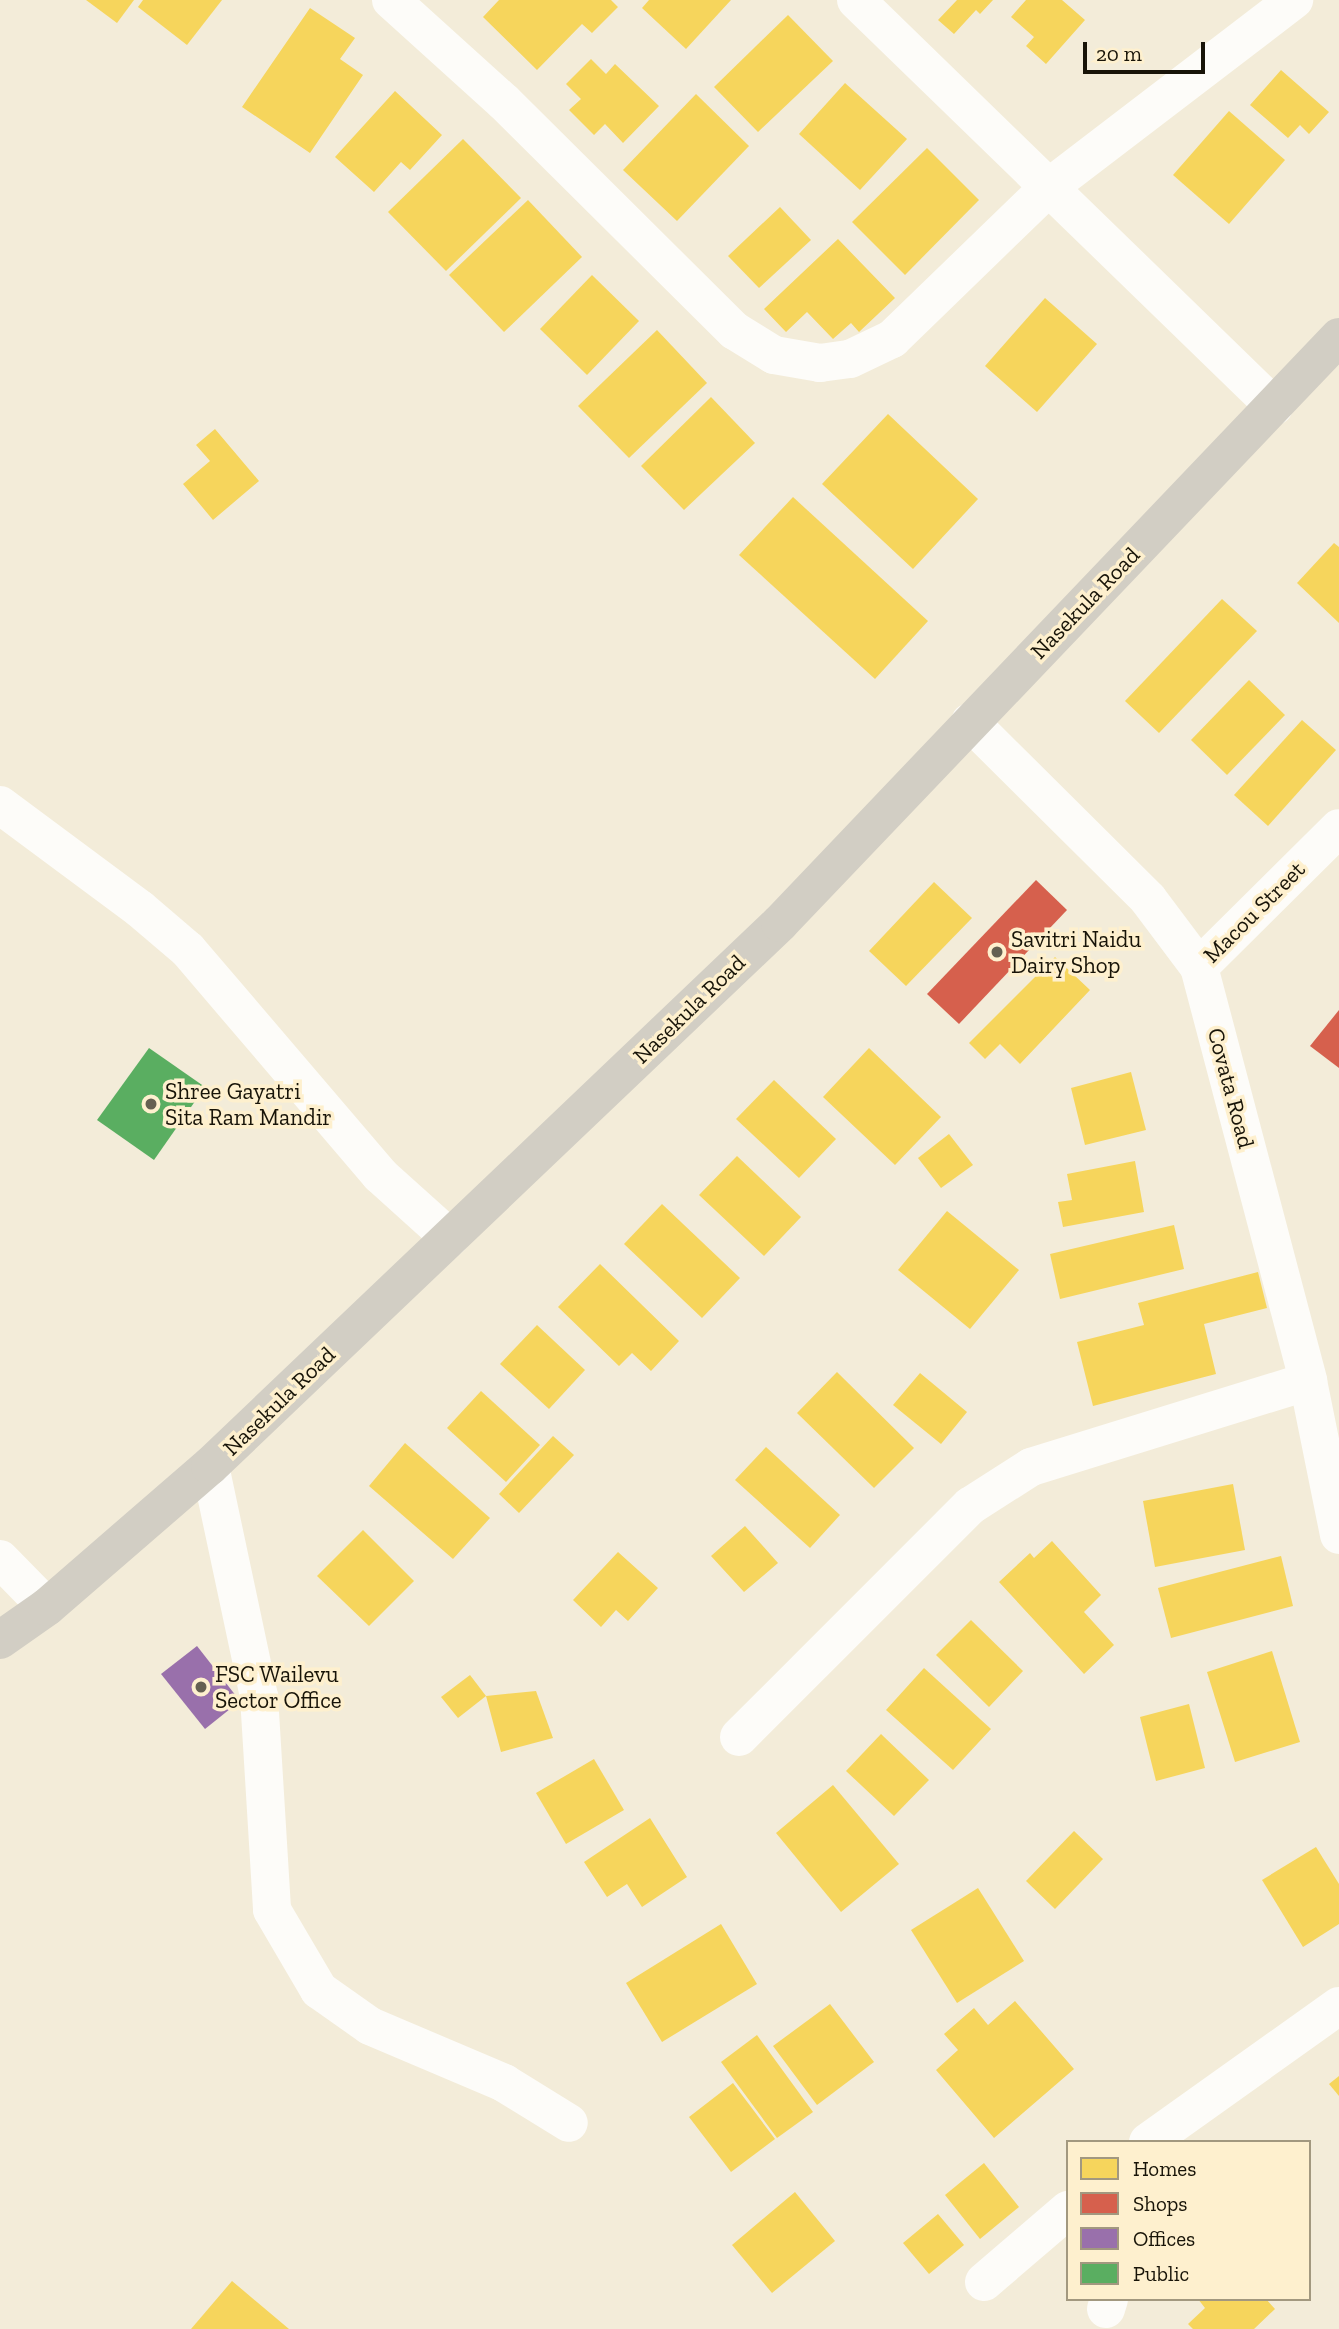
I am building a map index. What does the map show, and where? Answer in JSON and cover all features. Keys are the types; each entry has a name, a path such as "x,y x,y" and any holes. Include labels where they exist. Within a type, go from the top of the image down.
{"main road":[{"name":"Nasekula Road","path":"0,1640 47,1607 210,1466 780,923 1339,338"}],"street":[{"path":"391,0 504,102 735,331 760,349 804,362 835,362 864,354 892,339 1048,188 1294,0"},
{"path":"856,0 1274,406"},
{"name":"Covata Road","path":"970,722 1148,899 1199,967 1308,1381 1339,1535"},
{"path":"0,805 140,909 188,950 380,1175 450,1238"},
{"name":"Macou Street","path":"1199,967 1339,828"},
{"path":"739,1737 970,1506 1031,1467 1308,1381"},
{"path":"210,1466 260,1696 272,1910 319,1990 370,2026 504,2083 569,2123"},
{"path":"0,1559 47,1607"},
{"path":"1152,2140 1339,2006"},
{"path":"1193,2140 1212,2115 1339,2012"},
{"path":"984,2282 1066,2212"}],"building: Homes":[{"path":"86,0 134,0 117,23"},
{"path":"143,0 222,0 187,45 138,7"},
{"path":"499,0 611,0 618,7 592,33 582,24 537,70 483,17"},
{"path":"649,0 731,0 686,49 642,8"},
{"path":"957,0 993,0 980,14 976,10 954,34 938,20"},
{"path":"1026,0 1062,0 1085,20 1046,64 1026,46 1034,37 1011,17"},
{"path":"310,8 355,38 340,59 363,75 310,153 242,107"},
{"path":"788,15 833,61 758,132 714,87"},
{"path":"591,59 606,74 615,64 659,106 623,143 605,124 594,135 569,110 581,99 566,84"},
{"path":"1281,70 1329,112 1309,134 1300,125 1288,138 1250,105"},
{"path":"845,83 907,139 860,190 799,134"},
{"path":"395,91 442,135 410,170 401,162 374,192 335,157"},
{"path":"696,94 749,146 677,221 623,170"},
{"path":"1229,111 1285,160 1229,224 1173,175"},
{"path":"463,139 521,198 446,271 388,212"},
{"path":"927,148 979,200 905,275 852,222"},
{"path":"528,200 582,257 504,332 449,275"},
{"path":"780,207 811,240 759,288 728,256"},
{"path":"838,239 895,298 859,332 851,323 833,339 807,312 786,332 764,309"},
{"path":"592,275 639,321 587,375 540,329"},
{"path":"1045,298 1097,344 1037,412 985,366"},
{"path":"657,330 707,383 629,458 578,406"},
{"path":"711,397 755,443 684,510 641,466"},
{"path":"888,414 978,499 913,569 822,484"},
{"path":"215,429 259,481 213,520 183,484 210,461 196,445"},
{"path":"793,497 928,621 875,679 739,555"},
{"path":"1334,543 1339,547 1339,623 1297,583"},
{"path":"1222,599 1257,631 1159,733 1125,701"},
{"path":"1249,680 1285,715 1227,775 1191,740"},
{"path":"1302,720 1336,750 1268,826 1234,795"},
{"path":"934,882 972,918 906,986 869,951"},
{"path":"1055,957 1090,990 1020,1064 1000,1044 985,1059 969,1043"},
{"path":"869,1048 941,1117 895,1165 823,1097"},
{"path":"1131,1072 1146,1130 1085,1145 1071,1088"},
{"path":"774,1080 836,1139 799,1178 736,1119"},
{"path":"949,1134 973,1165 941,1188 918,1158"},
{"path":"737,1156 801,1217 764,1256 699,1195"},
{"path":"1135,1161 1144,1212 1063,1227 1058,1202 1072,1200 1067,1174"},
{"path":"662,1204 740,1278 702,1318 624,1244"},
{"path":"947,1211 1019,1270 970,1329 898,1270"},
{"path":"1174,1225 1184,1269 1060,1299 1050,1254"},
{"path":"600,1264 679,1341 651,1371 632,1353 619,1366 558,1307"},
{"path":"1258,1272 1267,1308 1204,1324 1216,1374 1093,1406 1077,1342 1144,1325 1138,1303"},
{"path":"537,1325 585,1370 549,1409 500,1364"},
{"path":"837,1372 914,1448 874,1488 797,1413"},
{"path":"920,1373 967,1412 941,1444 893,1405"},
{"path":"481,1391 540,1445 506,1482 447,1428"},
{"path":"553,1436 574,1455 519,1513 499,1494"},
{"path":"405,1443 490,1518 453,1559 369,1486"},
{"path":"766,1447 840,1515 810,1548 735,1480"},
{"path":"1233,1484 1245,1550 1155,1567 1143,1501"},
{"path":"745,1526 778,1563 744,1592 711,1556"},
{"path":"363,1530 414,1581 369,1626 317,1576"},
{"path":"1052,1541 1101,1595 1084,1612 1114,1645 1084,1674 999,1582 1030,1553 1034,1558"},
{"path":"618,1552 658,1588 628,1621 616,1610 601,1627 573,1600"},
{"path":"1281,1556 1293,1606 1171,1638 1158,1588"},
{"path":"971,1620 1023,1671 989,1707 936,1655"},
{"path":"1272,1651 1300,1742 1235,1762 1207,1672"},
{"path":"924,1668 991,1729 953,1770 886,1710"},
{"path":"470,1675 486,1696 458,1718 441,1697"},
{"path":"536,1691 553,1738 501,1752 486,1696"},
{"path":"1189,1704 1205,1768 1156,1781 1140,1717"},
{"path":"881,1734 929,1780 894,1816 846,1771"},
{"path":"594,1759 624,1810 566,1844 536,1793"},
{"path":"833,1785 899,1864 841,1912 776,1833"},
{"path":"650,1818 687,1877 642,1907 627,1884 607,1897 584,1862"},
{"path":"1074,1831 1103,1859 1055,1909 1026,1881"},
{"path":"1316,1847 1339,1884 1339,1924 1303,1947 1262,1880"},
{"path":"978,1888 1024,1961 957,2003 911,1930"},
{"path":"721,1924 757,1984 662,2042 626,1983"},
{"path":"1015,2001 1074,2069 994,2138 936,2070 958,2050 944,2034 974,2008 988,2025"},
{"path":"830,2004 874,2062 817,2105 773,2046"},
{"path":"757,2035 813,2112 777,2138 721,2062"},
{"path":"1339,2076 1339,2096 1329,2084"},
{"path":"733,2083 775,2139 731,2172 689,2117"},
{"path":"984,2163 1019,2207 980,2239 945,2195"},
{"path":"795,2192 835,2241 772,2293 732,2245"},
{"path":"938,2214 964,2245 929,2274 903,2243"},
{"path":"232,2281 289,2329 191,2329"},
{"path":"1200,2301 1268,2301 1275,2309 1254,2329 1193,2329 1188,2324 1205,2308"}],"building: Shops":[{"name":"Savitri Naidu Dairy Shop","path":"1036,880 1067,910 959,1024 927,994"},
{"path":"1339,1010 1339,1068 1310,1046"}],"building: Offices":[{"name":"FSC Wailevu Sector Office","path":"197,1646 240,1701 205,1729 161,1674"}],"building: Public":[{"name":"Shree Gayatri Sita Ram Mandir","path":"149,1048 205,1087 154,1160 97,1120"}],"place":[{"name":"Savitri Naidu Dairy Shop","path":"997,952"},
{"name":"Shree Gayatri Sita Ram Mandir","path":"151,1104"},
{"name":"FSC Wailevu Sector Office","path":"201,1687"}]}
